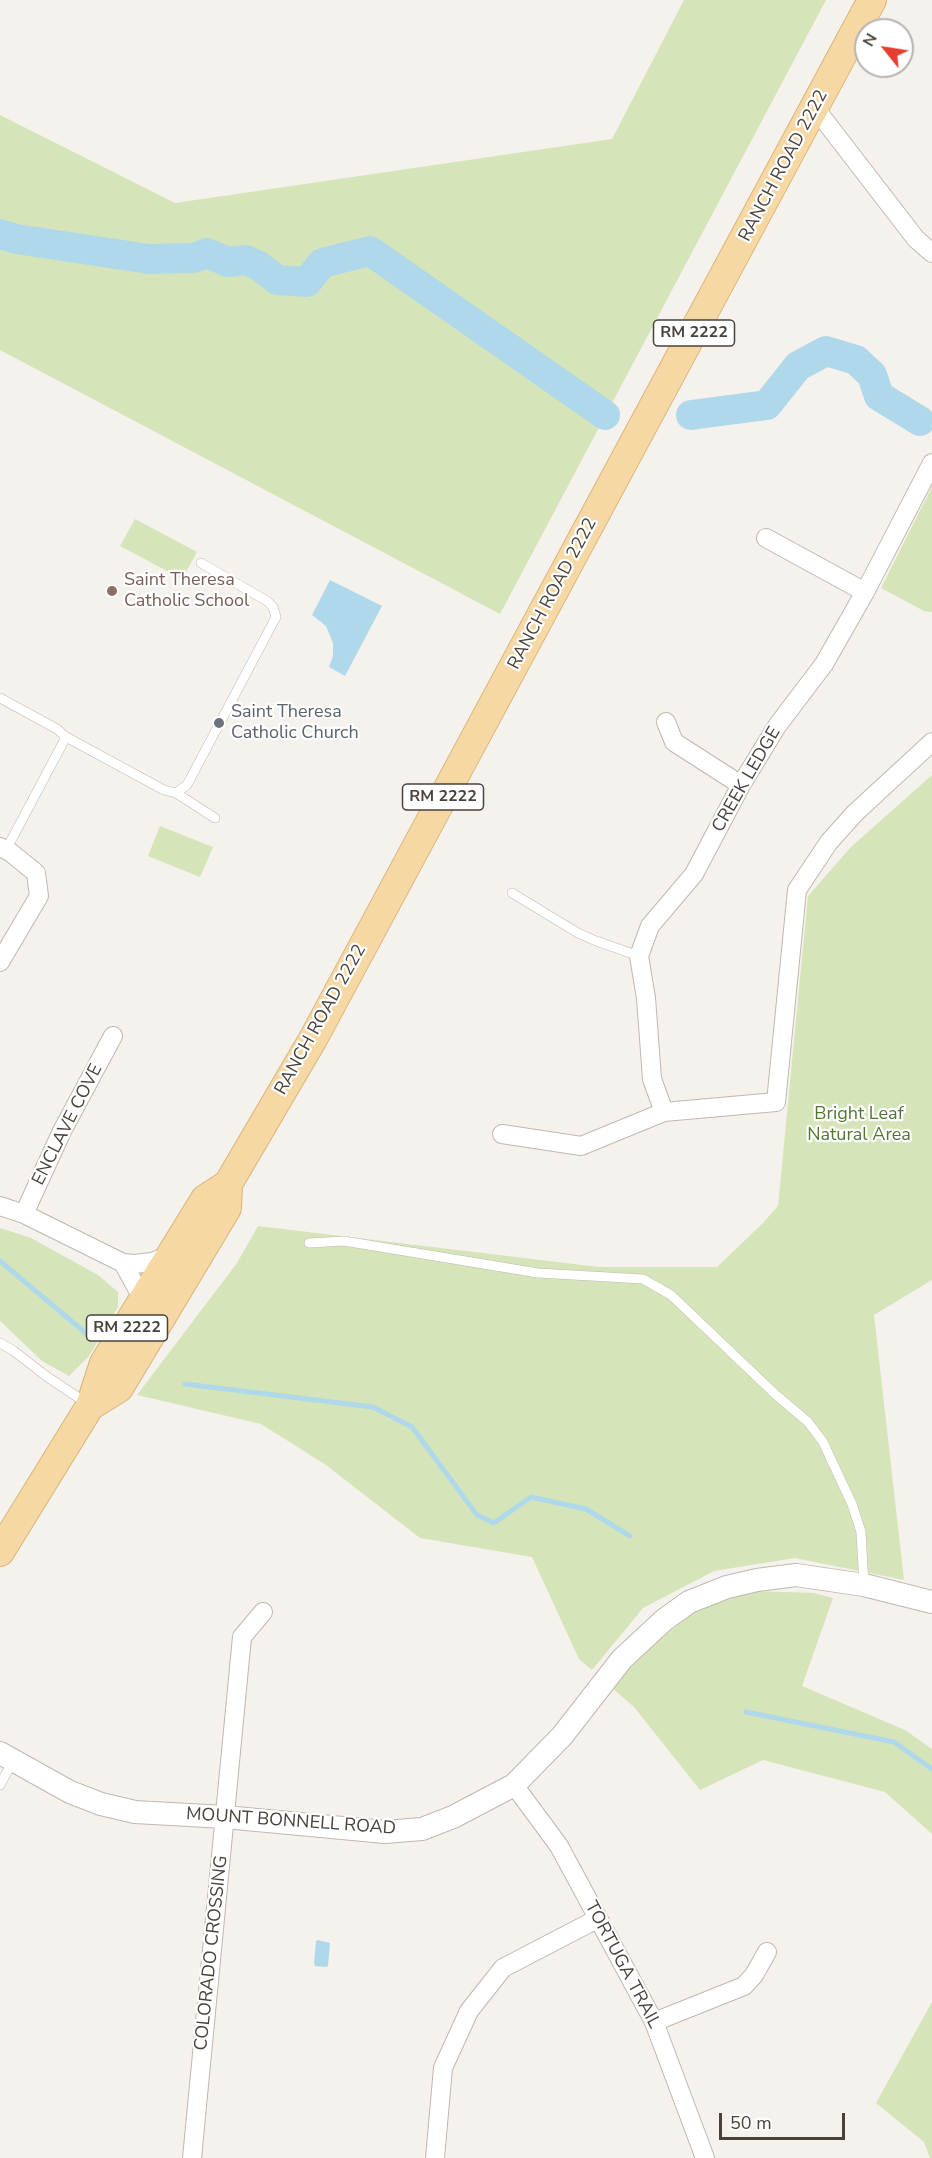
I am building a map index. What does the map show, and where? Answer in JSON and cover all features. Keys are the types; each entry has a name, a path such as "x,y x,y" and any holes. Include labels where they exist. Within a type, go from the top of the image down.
{"main road":[{"name":"RANCH ROAD 2222","path":"0,1552 90,1406 104,1364 204,1199 228,1184 313,1040 872,0"},
{"name":"RANCH ROAD 2222","path":"90,1406 119,1388 227,1208 228,1184"}],"street":[{"path":"815,108 916,239 932,253"},
{"name":"CREEK LEDGE","path":"664,1112 652,1079 646,998 639,956 650,926 694,874 741,785 777,726 824,664 865,592 932,464"},
{"path":"766,538 865,592"},
{"path":"666,722 674,741 741,785"},
{"path":"502,1134 581,1146 664,1112 776,1102 797,890 829,842 855,813 932,742"},
{"path":"0,962 39,896 36,873 3,849"},
{"name":"ENCLAVE COVE","path":"24,1214 62,1131 113,1036"},
{"path":"0,1206 24,1214 123,1263 152,1262 172,1254"},
{"path":"123,1263 139,1292 141,1305"},
{"name":"MOUNT BONNELL ROAD","path":"6,1757 70,1792 101,1804 135,1812 225,1817 385,1832 422,1829 453,1817 514,1785 562,1736 622,1659 664,1620 689,1602 727,1587 796,1575 864,1585 932,1602"},
{"name":"COLORADO CROSSING","path":"192,2158 242,1638 263,1612"},
{"name":"TORTUGA TRAIL","path":"514,1785 559,1846 654,2022 705,2158"},
{"path":"435,2158 443,2068 469,2011 503,1968 597,1919"},
{"path":"654,2022 744,1986 754,1975 767,1952"}],"lane":[{"path":"176,793 187,784 276,616 273,607 267,601 201,563"},
{"path":"0,698 164,790 176,793 215,818"},
{"path":"3,849 66,737"},
{"path":"512,892 578,933 639,956"},
{"path":"309,1243 344,1240 538,1273 643,1280 671,1295 775,1394 808,1422 823,1442 852,1504 861,1532 864,1585"},
{"path":"0,1343 90,1406"},
{"path":"0,1785 6,1757"}],"green space":[{"path":"684,0 826,0 500,614 0,350 0,115 175,203 612,139"},
{"path":"932,487 932,612 924,611 881,588"},
{"path":"135,519 197,552 182,579 120,546"},
{"name":"Bright Leaf Natural Area","path":"932,775 932,1280 874,1315 904,1580 795,1558 714,1571 643,1608 592,1670 579,1659 532,1557 420,1538 326,1465 261,1424 137,1395 237,1263 258,1226 599,1267 717,1267 778,1206 808,896 851,847"},
{"path":"160,826 213,847 200,877 148,856"},
{"path":"0,1228 31,1238 98,1275 118,1292 118,1307 89,1356 69,1376 42,1361 0,1321"},
{"path":"756,1591 814,1593 833,1598 802,1686 905,1730 932,1749 932,1834 885,1792 763,1760 700,1790 634,1707 612,1688 654,1643 701,1607"},
{"path":"932,2002 932,2158 930,2158 924,2142 876,2103"}],"water":[{"path":"330,580 382,606 345,676 329,667 333,656 333,643 326,626 312,615"},
{"path":"318,1940 330,1943 328,1966 325,1967 315,1966 314,1963"}],"waterway":[{"path":"0,234 16,239 149,259 194,258 207,253 228,262 246,260 259,266 277,280 307,282 322,263 370,251 605,415"},
{"path":"691,415 767,405 798,366 826,351 856,360 872,375 879,396 920,421"},
{"path":"0,1261 88,1335"},
{"path":"185,1384 373,1407 412,1427 477,1515 494,1523 531,1497 586,1509 630,1536"},
{"path":"746,1712 894,1742 932,1769"}],"place":[{"name":"Saint Theresa Catholic School","path":"112,591"},
{"name":"Saint Theresa Catholic Church","path":"219,723"}]}
